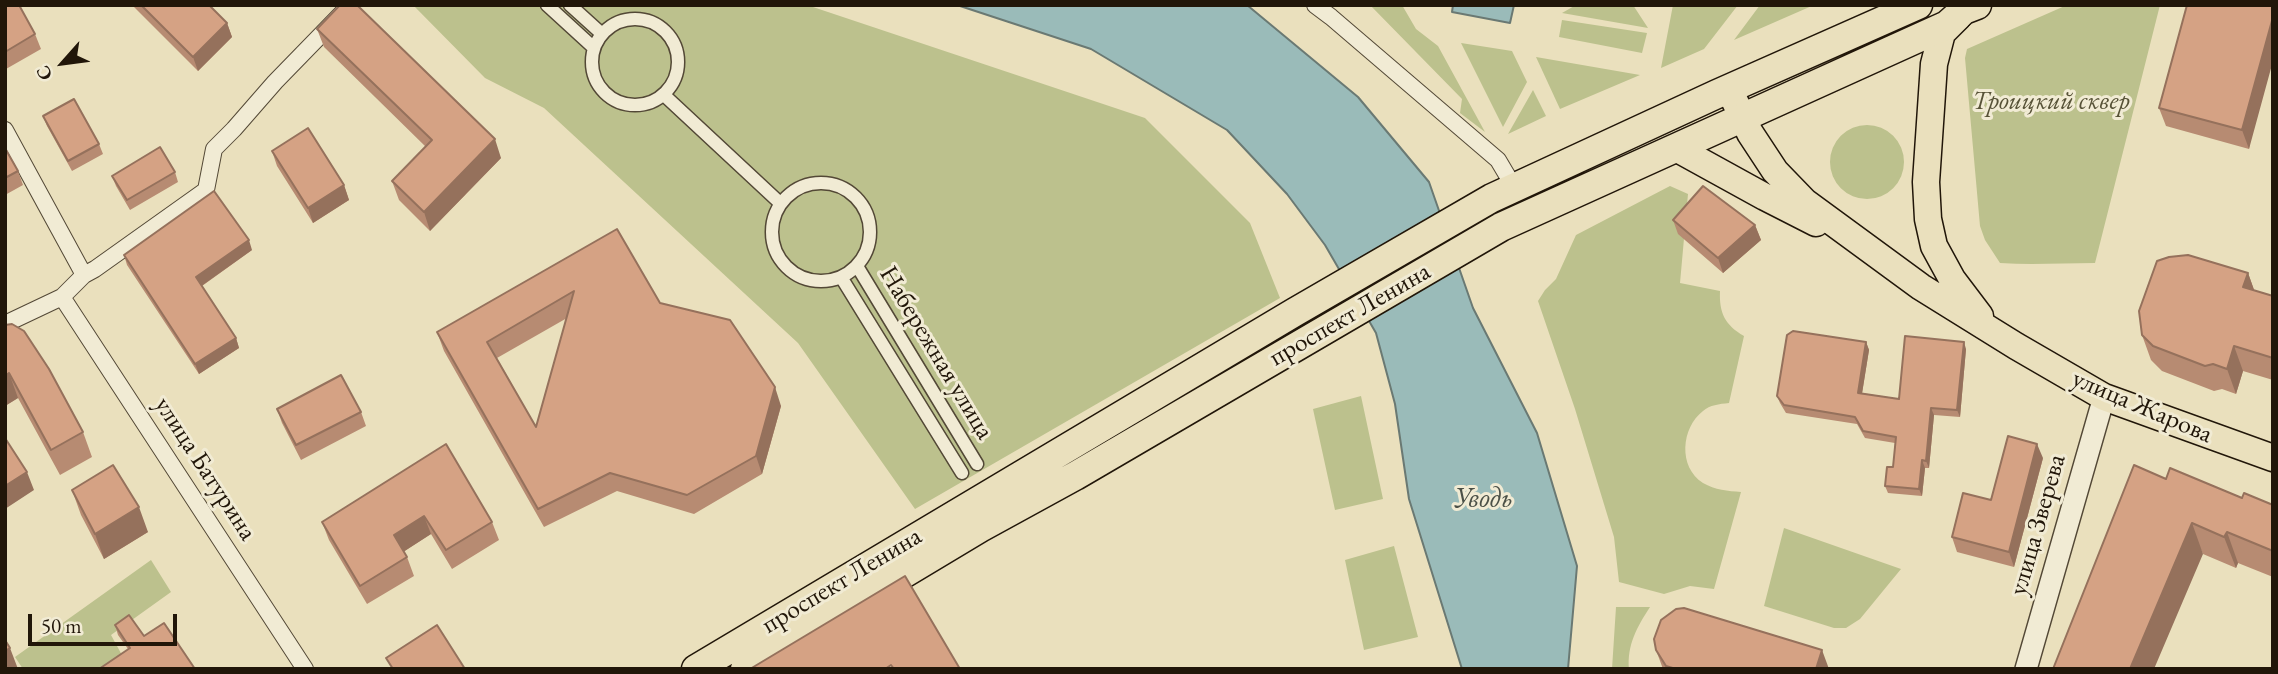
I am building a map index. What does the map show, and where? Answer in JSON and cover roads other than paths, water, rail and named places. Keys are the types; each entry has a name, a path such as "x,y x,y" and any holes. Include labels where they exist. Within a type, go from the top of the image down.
{"highway":[{"name":"проспект Ленина","path":"696,669 1295,312 1503,192 1918,5"},
{"name":"проспект Ленина","path":"745,669 980,528 1075,476 1501,227 1947,25 1970,8"}],"main road":[{"path":"1970,8 1942,33 1934,64 1926,181 1928,219 1934,246 1952,279 1976,312 2017,346"},
{"path":"1729,89 1742,117 1775,171 1805,202 1921,288 2017,346"},
{"path":"1676,148 1863,247"},
{"name":"улица Жарова","path":"2017,346 2104,397 2273,458"}],"street":[{"path":"5,324 62,297 84,275 206,190 214,149 350,5"},
{"path":"547,5 593,48"},
{"path":"570,5 602,34"},
{"path":"1315,5 1498,160 1503,192"},
{"path":"631,19 660,26 676,47 678,60 677,73 664,95 638,105 628,105 610,98 598,84 592,66 593,48 602,34 615,24 631,19"},
{"path":"664,95 780,202"},
{"path":"5,130 84,275"},
{"path":"830,183 850,192 865,209 870,231 864,254 857,265 841,277 824,281 807,279 787,268 774,248 771,225 780,202 797,188 808,184 830,183"},
{"name":"Набережная улица","path":"857,265 977,464"},
{"name":"Набережная улица","path":"841,277 962,473"},
{"name":"улица Батурина","path":"62,297 305,669"},
{"name":"улица Зверева","path":"2026,669 2104,397"}],"water":[{"name":"Уводь","path":"957,5 1247,5 1358,97 1429,182 1473,308 1537,433 1577,566 1568,669 1462,669 1409,499 1395,404 1376,333 1325,245 1287,194 1227,130 1091,49"},
{"path":"1453,5 1514,5 1510,23 1452,12"}],"park label":[{"name":"Троицкий сквер","path":"2051,102"}]}
